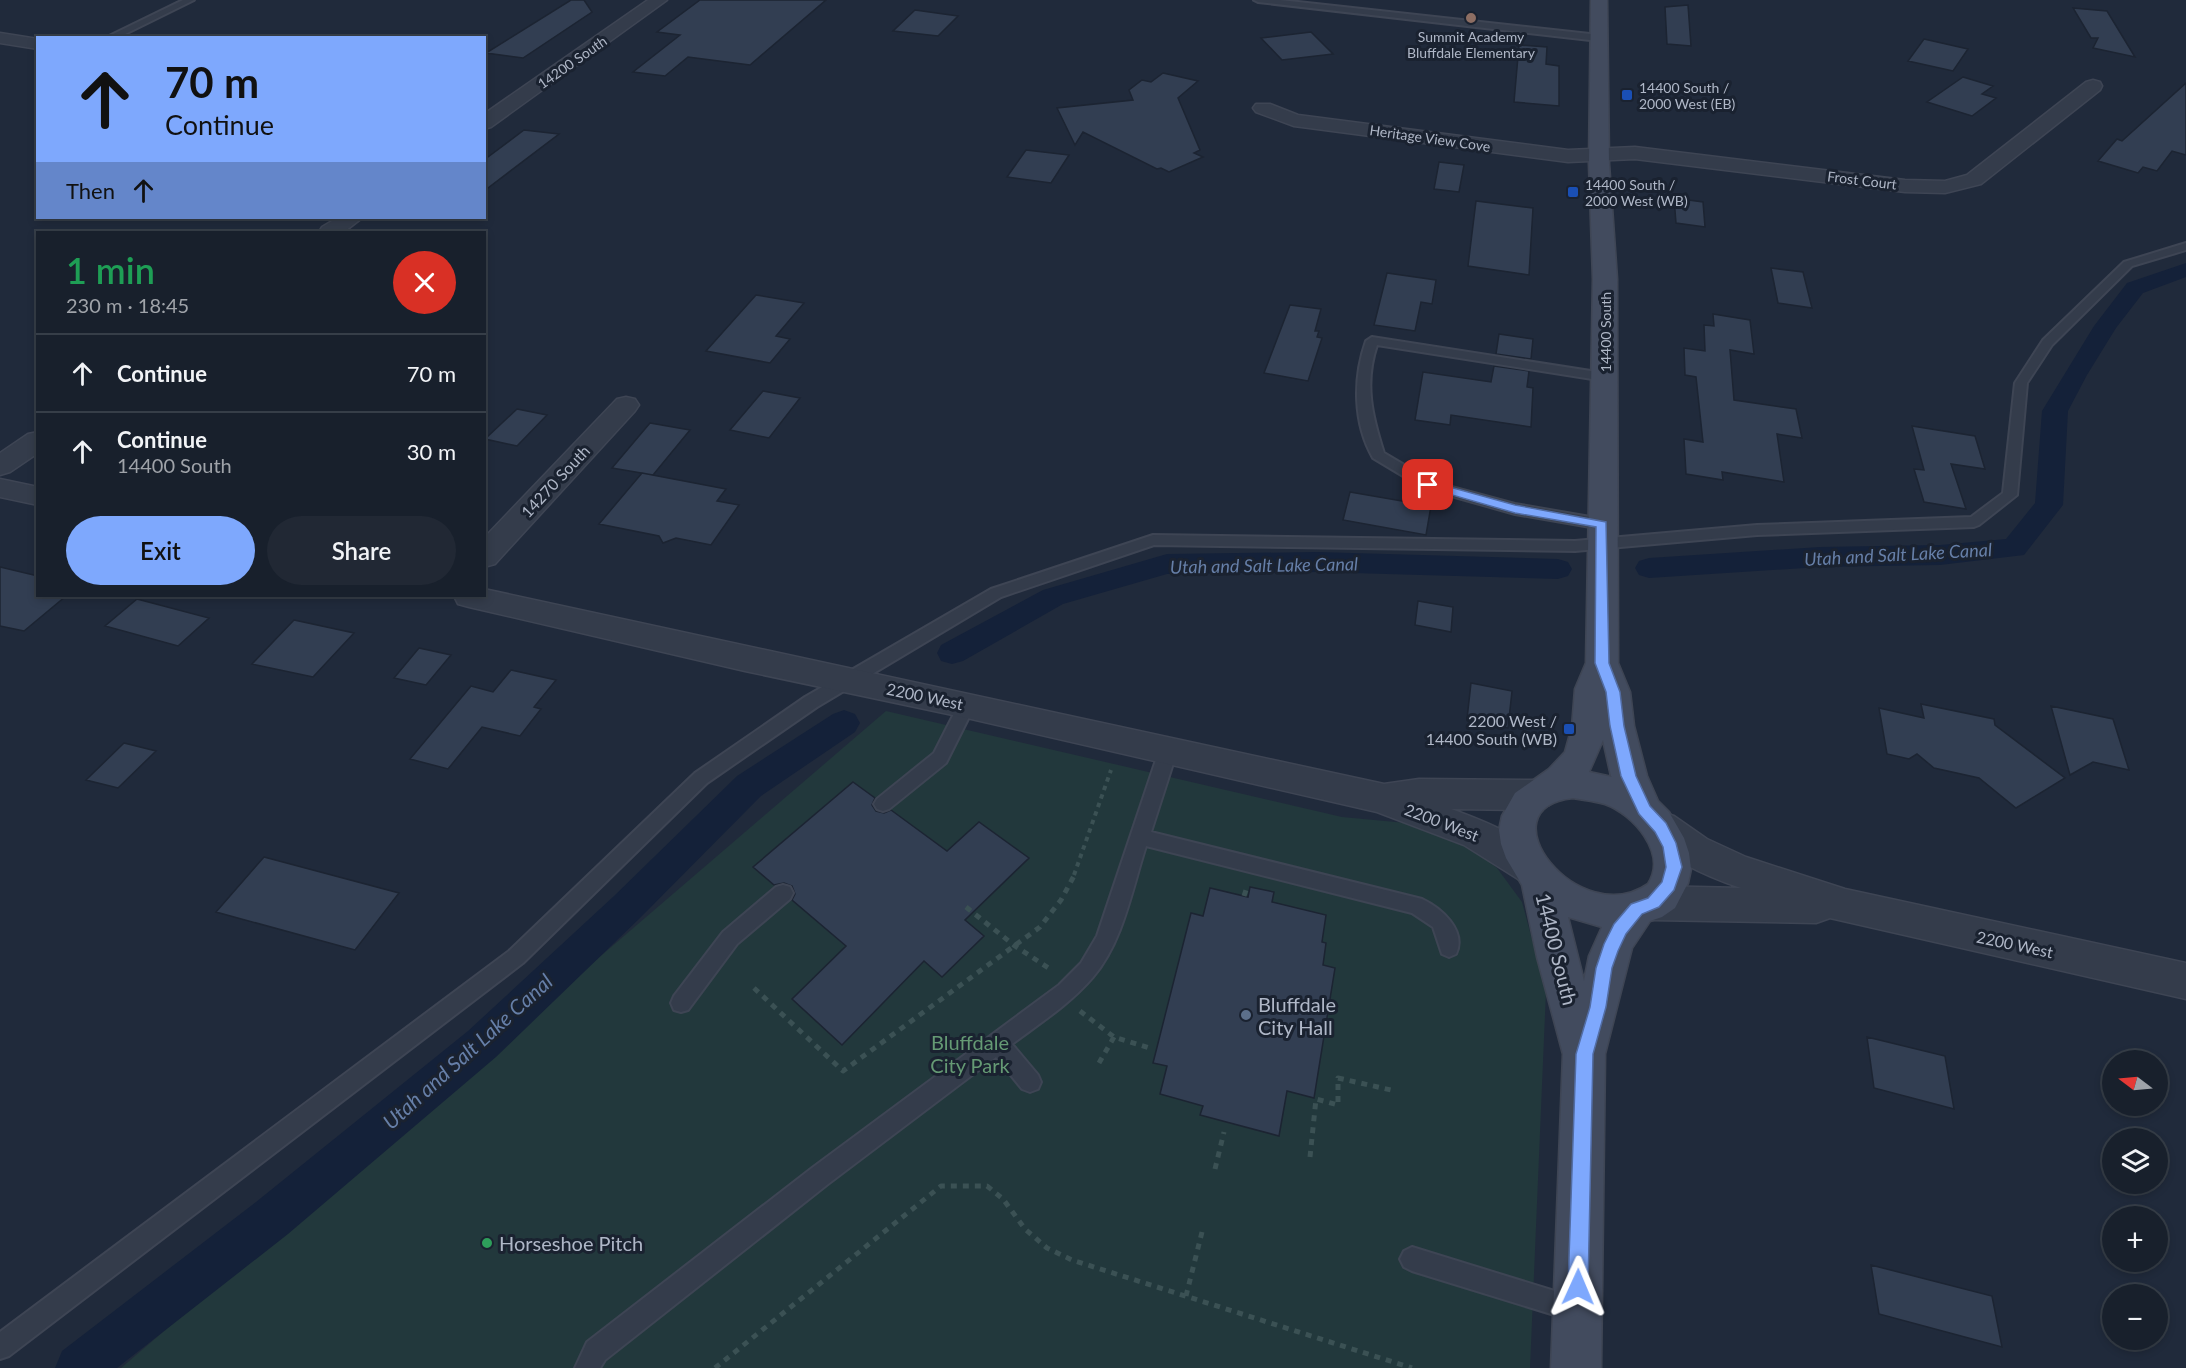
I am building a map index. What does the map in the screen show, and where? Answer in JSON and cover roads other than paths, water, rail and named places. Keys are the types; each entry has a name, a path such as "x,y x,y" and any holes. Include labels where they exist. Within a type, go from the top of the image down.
{"main road":[{"name":"14400 South","path":"1543,791 1566,775 1578,761 1590,724 1593,687 1602,663 1605,279 1599,154 1599,0"},
{"name":"14400 South","path":"1602,663 1613,692 1617,726 1629,776 1652,819"},
{"path":"1573,784 1597,786 1622,795 1652,819 1671,847 1674,867 1669,885 1645,906 1615,912 1590,908 1567,899 1536,874 1520,849 1517,829 1521,811 1543,791 1573,784"},
{"name":"14400 South","path":"1536,874 1584,1054"},
{"name":"14400 South","path":"1576,1368 1584,1054 1598,1007 1604,968 1610,950 1620,929 1645,906"}],"street":[{"name":"14200 South","path":"486,122 659,0"},
{"path":"0,38 36,44"},
{"name":"Frost Court","path":"1599,154 1635,153 1905,186 1945,187 1974,180 2093,86"},
{"name":"Heritage View Cove","path":"1263,108 1294,120 1315,123 1568,156 1599,154"},
{"path":"332,231 350,219"},
{"name":"14270 South","path":"486,555 626,405"},
{"path":"0,466 36,441"},
{"path":"0,488 36,496"},
{"name":"2200 West","path":"473,597 745,659 967,705 1381,798 1477,834 1536,874"},
{"name":"2200 West","path":"1381,798 1419,794 1543,791"},
{"name":"2200 West","path":"1652,819 1694,850 1736,870 1845,906 2186,981"},
{"name":"2200 West","path":"1645,906 1845,906"}],"lane":[{"path":"113,36 190,0"},
{"path":"1258,0 1599,38"},
{"path":"1344,9 1350,0"},
{"path":"1605,377 1372,341 1363,365 1364,411 1378,455 1428,485 1602,534 1974,522 2010,495 2021,384 2047,343 2128,264 2186,246"},
{"path":"0,1347 516,957 701,778 811,702 996,592 1153,540 1575,546 1602,534"},
{"path":"883,804 940,758 967,705"},
{"path":"587,1368 596,1351 820,1176 1066,992 1088,969 1106,940 1168,751"},
{"path":"1140,837 1415,905 1430,911 1441,920 1447,932 1449,948"},
{"path":"681,1003 730,938 783,893"},
{"path":"998,1043 1030,1082"},
{"path":"1412,1259 1577,1310"}],"waterway":[{"name":"Utah and Salt Lake Canal","path":"1649,568 1820,557 1940,555 2014,548 2049,505 2055,411 2075,375 2106,326 2135,288 2186,270"},
{"name":"Utah and Salt Lake Canal","path":"952,653 1053,597 1167,564 1317,562 1558,569"},
{"name":"Utah and Salt Lake Canal","path":"79,1368 272,1218 482,1044 627,907 749,786 844,723"}],"place":[{"name":"Summit Academy Bluffdale Elementary","path":"1471,18"},
{"name":"14400 South / 2000 West (EB)","path":"1627,95"},
{"name":"14400 South / 2000 West (WB)","path":"1573,192"},
{"name":"2200 West / 14400 South (WB)","path":"1569,729"},
{"name":"Bluffdale City Hall","path":"1246,1015"},
{"name":"Horseshoe Pitch","path":"487,1243"}],"park label":[{"name":"Bluffdale City Park","path":"970,1054"}]}
